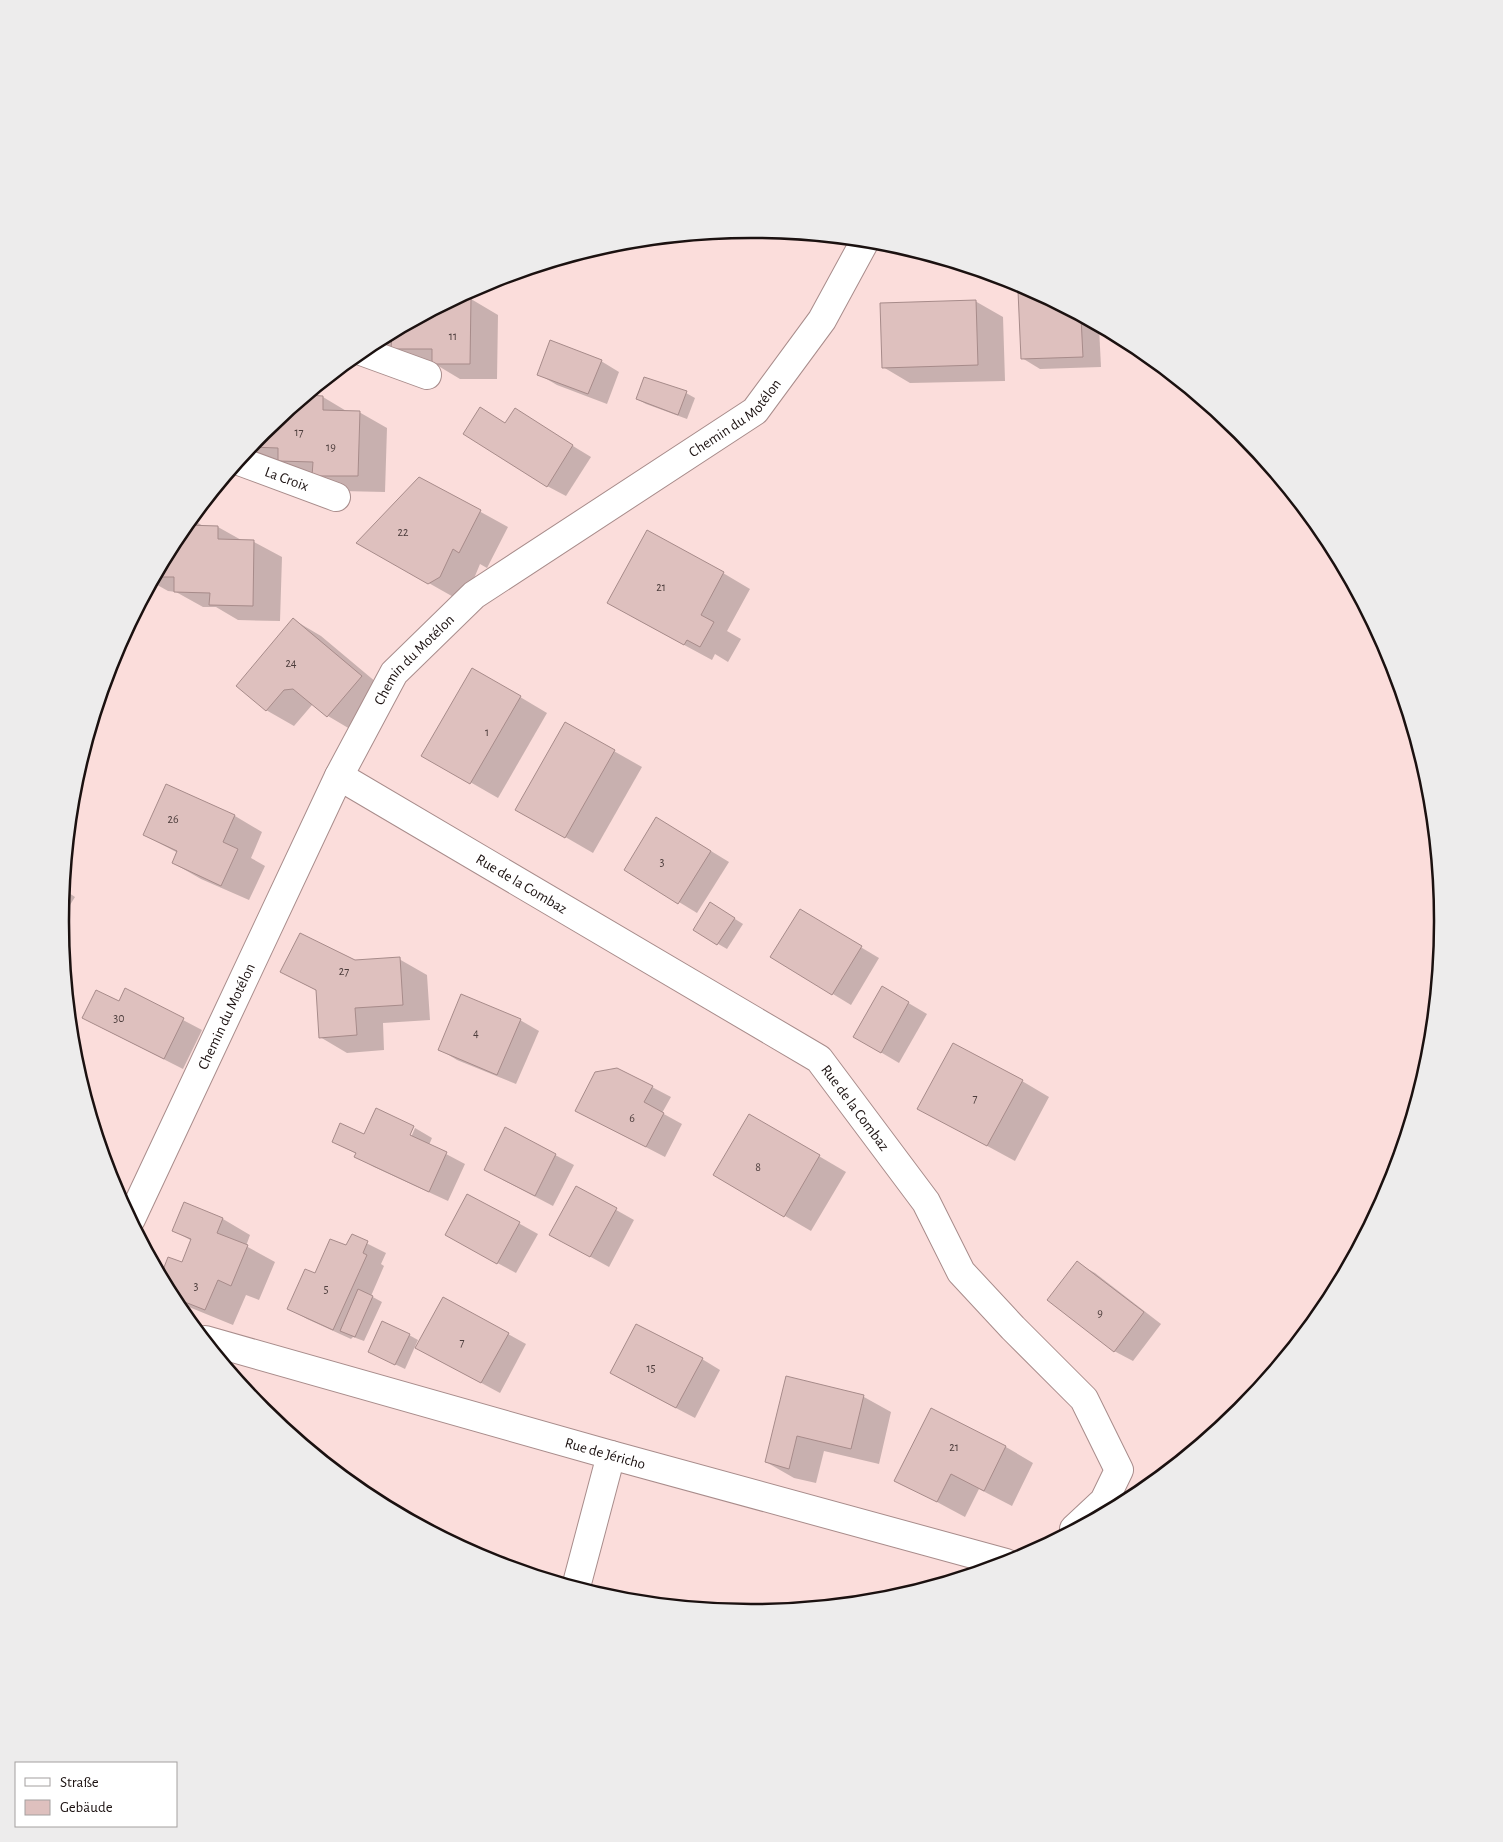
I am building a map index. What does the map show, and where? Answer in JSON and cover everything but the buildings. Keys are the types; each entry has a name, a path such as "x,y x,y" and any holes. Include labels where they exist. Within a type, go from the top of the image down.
{"street":[{"name":"Chemin du Motélon","path":"134,1212 339,776 394,673 474,595 755,411 822,320 862,247"},
{"path":"370,354 427,375"},
{"name":"La Croix","path":"245,463 336,497"},
{"name":"Rue de la Combaz","path":"339,776 819,1059 926,1202 961,1272 1012,1328 1084,1399 1119,1470 1104,1501 1091,1513"},
{"name":"Rue de Jéricho","path":"214,1342 611,1455 993,1560"},
{"path":"578,1581 611,1455"}]}
